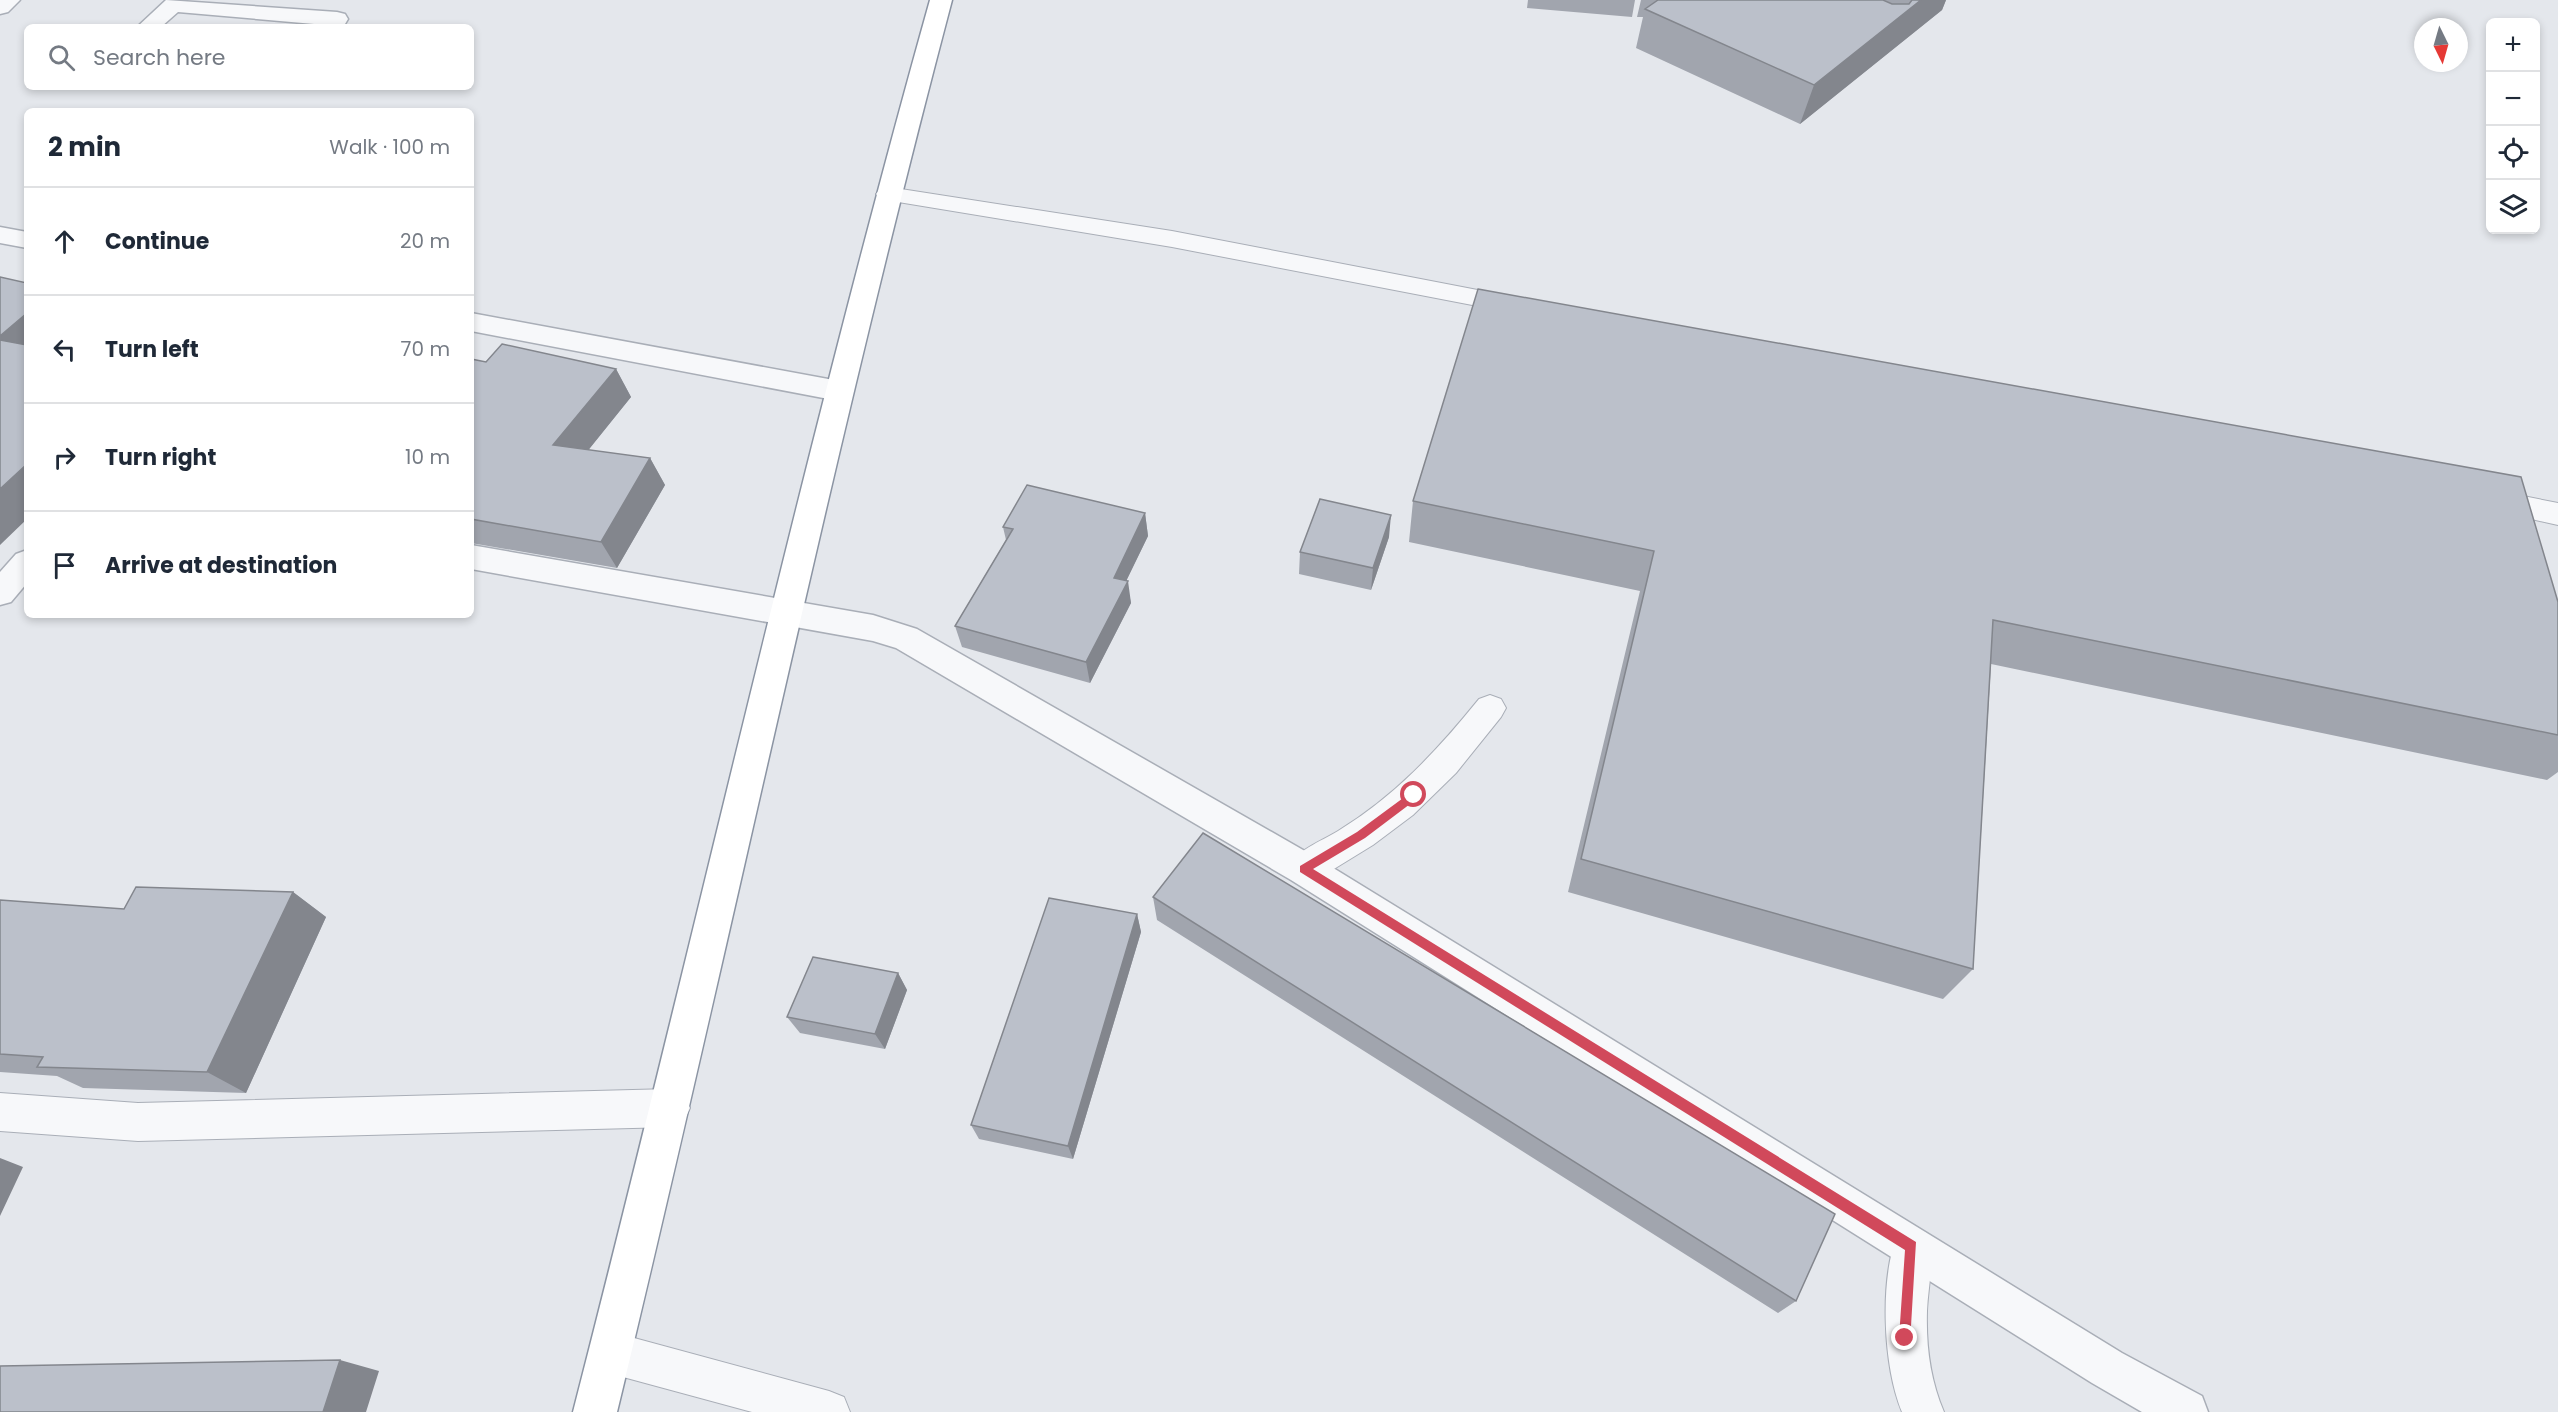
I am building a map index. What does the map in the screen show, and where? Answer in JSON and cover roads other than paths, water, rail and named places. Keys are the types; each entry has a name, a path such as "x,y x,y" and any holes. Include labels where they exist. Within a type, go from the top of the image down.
{"highway":[{"path":"595,1412 612,1353 671,1108 839,391 888,194 941,0"}],"street":[{"path":"0,7 9,0"},
{"path":"152,24 176,3 337,19"},
{"path":"0,235 24,239"},
{"path":"474,323 839,391"},
{"path":"474,557 788,615 873,628 906,638 1304,869 2107,1368 2186,1412"},
{"path":"0,593 24,565"}],"lane":[{"path":"888,194 1173,239 1541,310"},
{"path":"2465,495 2558,514"},
{"path":"1304,869 1361,835 1414,795 1454,753 1490,708"},
{"path":"0,1112 138,1122 671,1108"},
{"path":"1912,1247 1905,1338 1917,1400 1923,1412"},
{"path":"612,1353 829,1412"}]}
